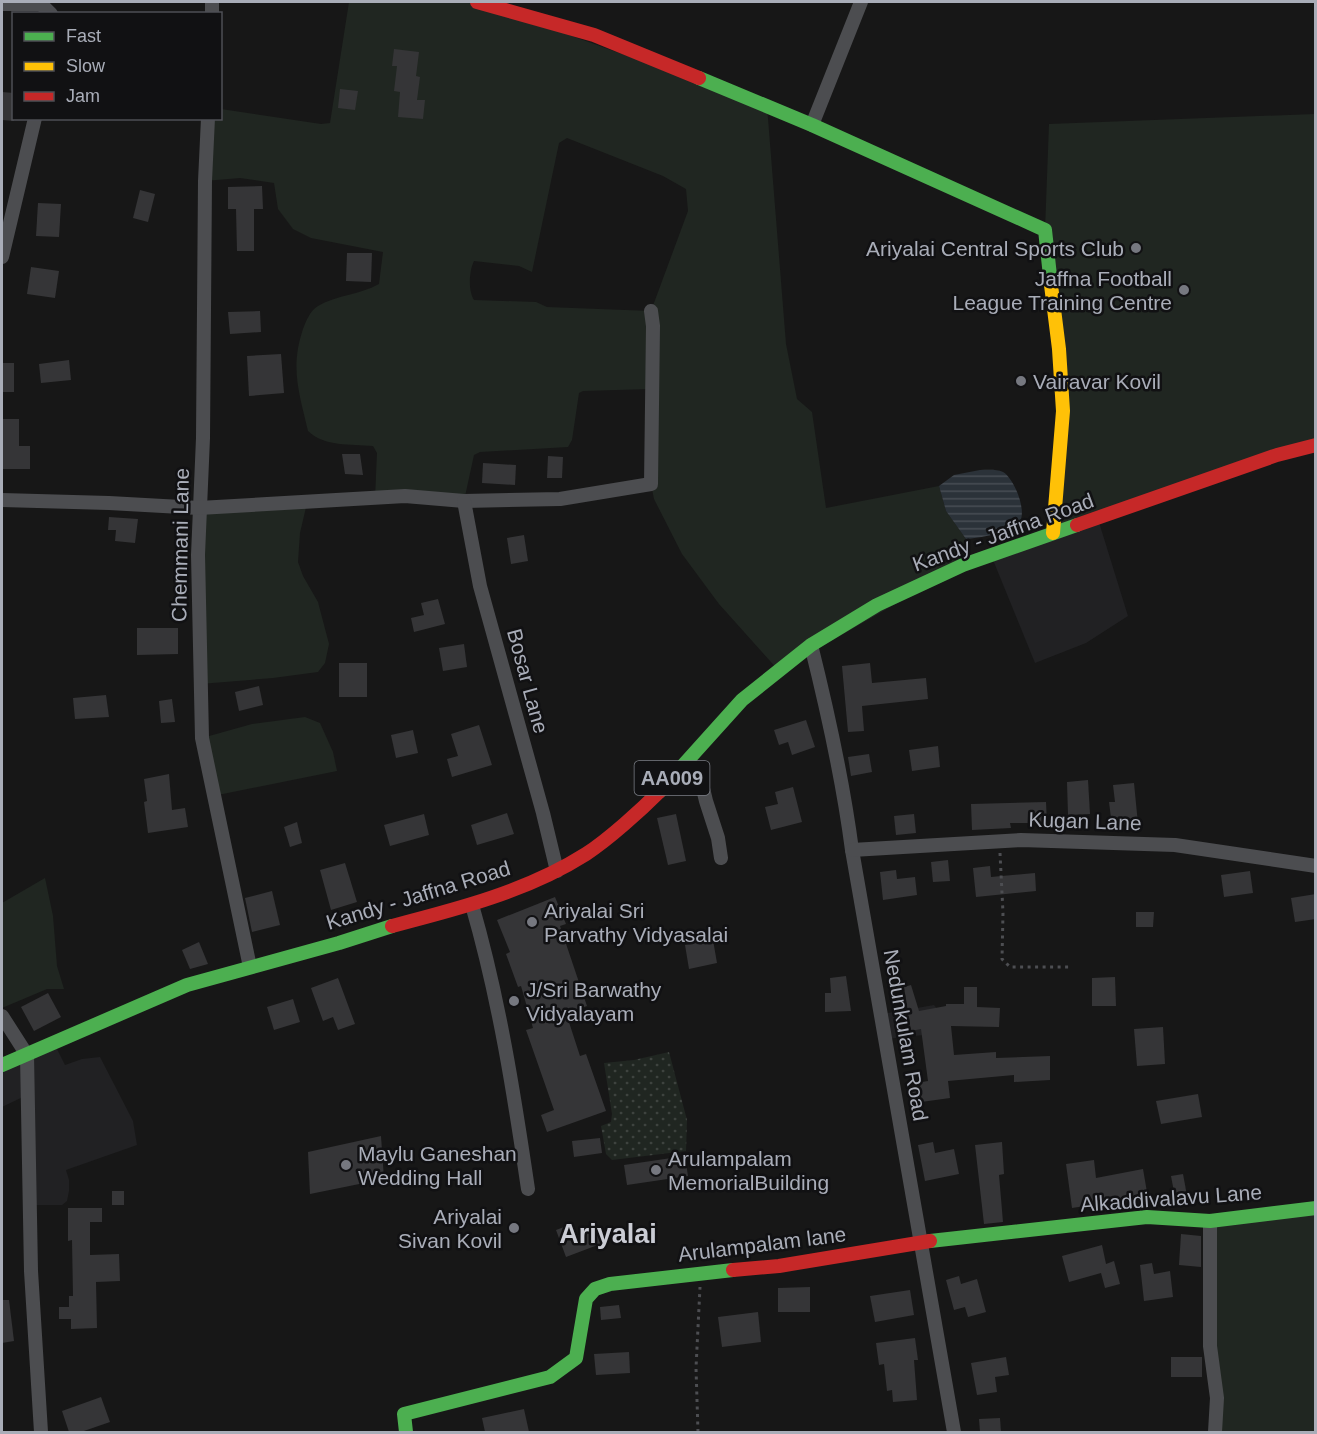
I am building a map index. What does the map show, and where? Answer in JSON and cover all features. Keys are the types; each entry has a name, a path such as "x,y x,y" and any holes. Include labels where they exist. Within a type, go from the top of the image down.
{"main road":[{"path":"477,2 594,35 812,125 1044,230 1059,350 1063,411 1053,533"},
{"name":"Kandy - Jaffna Road","path":"2,1065 119,1012 178,989 250,966 472,905 557,871 588,853 648,803 742,700 811,645 877,605 963,565 1277,455 1316,445"},
{"name":"Alkaddivalavu Lane","path":"921,1242 1148,1217 1210,1221 1316,1208"},
{"name":"Arulampalam lane","path":"406,1432 404,1414 550,1377 576,1358 586,1299 595,1289 610,1284 779,1266 921,1242"}],"street":[{"path":"812,125 861,2"},
{"path":"2,4 41,4 49,12"},
{"path":"2,257 35,120"},
{"name":"Chemmani Lane","path":"208,120 205,181 203,438 198,555 202,738 250,966"},
{"path":"2,500 199,508 405,496 464,501 560,499 651,484 653,326 651,311"},
{"name":"Bosar Lane","path":"464,501 480,586 557,871"},
{"name":"Nedunkulam Road","path":"811,645 830,721 845,798 852,850 954,1432"},
{"path":"685,765 700,776 718,838 721,858"},
{"name":"Kugan Lane","path":"852,850 1021,840 1175,845 1316,866"},
{"path":"472,905 486,952 497,1003 528,1189"},
{"path":"2,1016 27,1055 31,1271 40,1432"},
{"path":"1210,1221 1210,1346 1217,1398 1215,1432"}],"path":[{"path":"998,842 1003,913 1002,958 1010,967 1070,967"},
{"path":"698,1432 697,1325 701,1273"}],"shaded area":[{"path":"349,2 477,2 767,106 786,344 797,399 812,412 826,508 939,486 946,511 966,539 963,565 779,671 719,604 682,554 654,499 651,484 650,389 579,393 572,440 568,447 480,452 474,455 464,501 375,498 377,453 373,446 330,442 308,431 296,368 299,343 311,313 325,302 364,291 379,284 383,252 311,238 293,229 278,209 274,183 240,178 205,181 208,120 222,120 222,109 321,124 330,123","holes":["567,138 663,176 686,189 688,211 651,311 547,307 536,302 474,300 470,281 474,261 519,266 532,272 559,143"]},
{"name":"Jaffna Football League Training Centre","path":"1315,114 1315,445 1053,533 1063,411 1045,230 1049,124"},
{"path":"980,470 998,470 1007,475 1021,504 1021,518 1015,527 1009,530 966,539 946,511 939,486 954,475"},
{"path":"307,503 300,533 298,562 318,602 329,644 325,663 318,672 200,684 199,508"},
{"path":"1098,519 1128,616 1086,643 1035,663 991,555"},
{"path":"305,717 320,723 333,752 337,771 213,796 202,738 252,724"},
{"path":"45,878 53,916 57,966 64,989 47,989 2,1008 2,903"},
{"path":"934,1005 942,1015 942,1033 886,1039 882,1014"},
{"path":"54,1043 65,1065 82,1059 100,1057 133,1121 137,1145 66,1170 69,1191 67,1201 62,1205 30,1205 27,1095 2,1107 2,1065"},
{"path":"669,1052 687,1120 686,1151 612,1160 606,1154 601,1126 611,1122 612,1114 604,1063 634,1060"},
{"path":"1315,1208 1315,1432 1215,1432 1210,1221"}],"building":[{"path":"394,49 419,52 416,76 420,77 417,100 425,100 423,119 398,117 400,92 394,91 397,66 392,66"},
{"path":"340,89 358,91 355,110 338,108"},
{"path":"2,92 12,93 12,120 14,121 2,120"},
{"path":"262,186 263,209 254,209 254,251 237,251 236,209 228,209 228,187"},
{"path":"140,190 155,194 148,222 133,218"},
{"path":"38,203 61,204 59,237 36,236"},
{"path":"347,253 372,253 371,282 346,281"},
{"path":"31,267 59,271 55,298 27,294"},
{"path":"260,311 261,332 230,334 228,312"},
{"path":"281,354 284,393 249,396 247,356"},
{"path":"69,360 71,380 41,383 39,364"},
{"path":"2,363 14,363 14,392 2,392"},
{"path":"2,419 19,419 19,446 30,446 30,469 3,469"},
{"path":"342,454 360,454 363,475 345,474"},
{"path":"548,456 563,457 562,478 547,478"},
{"path":"483,463 516,465 515,485 482,483"},
{"path":"109,517 138,519 135,543 115,541 116,530 108,530"},
{"path":"524,535 528,561 511,564 507,538"},
{"path":"438,599 445,624 414,632 411,618 424,615 421,603"},
{"path":"137,628 178,628 178,654 137,655"},
{"path":"464,644 467,667 443,671 439,648"},
{"path":"339,663 367,663 367,697 339,697"},
{"path":"870,663 872,683 926,678 928,699 862,706 864,731 848,732 842,666"},
{"path":"259,686 263,705 239,711 235,692"},
{"path":"106,695 109,717 75,719 73,698"},
{"path":"172,699 175,722 161,723 159,701"},
{"path":"806,720 815,747 792,755 788,742 779,745 774,730"},
{"path":"479,725 492,765 452,777 447,759 458,756 451,734"},
{"path":"413,730 418,753 396,758 391,735"},
{"path":"938,746 940,767 912,771 909,750"},
{"path":"869,754 872,772 851,776 848,757"},
{"path":"169,774 172,810 185,808 188,827 148,833 144,779"},
{"path":"1088,780 1090,814 1068,815 1067,782"},
{"path":"1134,783 1138,824 1112,826 1109,802 1115,802 1113,785"},
{"path":"793,787 802,822 771,830 765,807 778,804 775,792"},
{"path":"1046,802 1047,823 1010,823 1011,828 972,830 971,804"},
{"path":"507,813 514,834 477,845 471,825"},
{"path":"424,814 429,835 390,846 384,825"},
{"path":"676,814 686,861 668,865 657,818"},
{"path":"914,814 916,833 896,835 894,816"},
{"path":"297,822 302,843 290,847 284,827"},
{"path":"948,860 950,881 933,882 931,862"},
{"path":"345,863 357,902 331,910 320,870"},
{"path":"990,866 991,877 1035,873 1036,891 976,897 973,868"},
{"path":"896,870 897,879 915,877 917,895 883,900 880,872"},
{"path":"1250,871 1253,893 1224,897 1221,875"},
{"path":"272,891 280,925 252,932 245,898"},
{"path":"1316,894 1316,919 1295,922 1291,898"},
{"path":"555,897 566,924 560,926 587,1006 566,1013 580,1056 586,1054 606,1111 547,1132 541,1115 554,1110 526,1030 533,1028 521,986 518,987 506,954 510,952 497,920"},
{"path":"1136,912 1154,912 1153,927 1136,927"},
{"path":"713,940 717,963 689,969 685,945"},
{"path":"199,942 208,964 190,969 182,950"},
{"path":"846,976 851,1011 825,1012 825,993 831,993 830,978"},
{"path":"1115,977 1116,1006 1092,1006 1092,978"},
{"path":"338,978 355,1024 338,1030 333,1017 323,1021 311,988"},
{"path":"911,985 919,1011 946,1006 946,1004 964,1004 964,987 977,987 977,1007 1000,1008 999,1027 951,1026 954,1055 996,1052 996,1058 1050,1056 1050,1080 1014,1082 1014,1075 948,1081 950,1098 914,1103 911,1084 928,1081 921,1029 911,1031 904,987"},
{"path":"48,993 61,1017 34,1031 21,1007"},
{"path":"293,999 300,1022 274,1030 267,1007"},
{"path":"1163,1027 1165,1064 1137,1066 1134,1029"},
{"path":"1198,1094 1202,1117 1161,1124 1156,1101"},
{"name":"Maylu Ganeshan Wedding Hall","path":"381,1136 384,1179 310,1194 308,1152"},
{"path":"600,1138 602,1153 574,1157 572,1141"},
{"path":"933,1142 935,1153 954,1149 959,1174 925,1181 918,1145"},
{"path":"1002,1142 1004,1174 999,1175 1003,1222 984,1224 975,1145"},
{"name":"Arulampalam MemorialBuilding","path":"685,1156 688,1176 627,1185 624,1165"},
{"path":"1094,1160 1096,1178 1143,1169 1148,1198 1072,1208 1066,1164"},
{"path":"1183,1174 1188,1201 1176,1203 1171,1176"},
{"path":"112,1191 124,1191 124,1205 112,1205"},
{"path":"68,1208 102,1208 102,1222 90,1222 90,1255 119,1254 120,1281 96,1282 97,1328 71,1329 71,1319 59,1319 59,1307 69,1307 69,1296 73,1296 72,1240 68,1241"},
{"path":"572,1224 576,1236 597,1228 603,1243 566,1257 556,1230"},
{"path":"1181,1234 1201,1236 1201,1267 1179,1265"},
{"path":"1102,1245 1106,1264 1114,1261 1120,1284 1105,1288 1101,1273 1069,1282 1062,1256"},
{"path":"1152,1263 1154,1274 1170,1271 1173,1297 1144,1301 1140,1265"},
{"path":"959,1276 961,1284 977,1279 986,1312 968,1317 965,1307 954,1310 946,1280"},
{"path":"810,1287 810,1312 778,1312 778,1288"},
{"path":"910,1290 914,1315 875,1322 870,1296"},
{"path":"2,1300 9,1300 14,1341 2,1343"},
{"path":"619,1305 621,1318 601,1320 600,1307"},
{"path":"758,1312 761,1342 722,1347 718,1317"},
{"path":"915,1338 918,1360 914,1360 917,1400 893,1402 892,1390 887,1391 884,1364 879,1365 876,1343"},
{"path":"629,1352 630,1373 596,1375 594,1354"},
{"path":"1006,1357 1009,1375 995,1377 997,1392 977,1395 971,1363"},
{"path":"1171,1357 1202,1357 1202,1377 1171,1377"},
{"path":"101,1397 110,1422 81,1432 69,1432 62,1411"},
{"path":"524,1409 529,1432 485,1432 482,1418"},
{"path":"1000,1418 1001,1432 980,1432 979,1419"}],"traffic: fast":[{"path":"699,78 812,125 1045,230 1051,285"},
{"path":"660,791 742,700 811,645 877,605 963,565 1077,525"},
{"path":"2,1065 187,985 392,926"},
{"path":"930,1241 1147,1217 1210,1221 1316,1208"},
{"path":"406,1432 404,1414 550,1377 576,1358 586,1299 595,1289 610,1284 733,1270"}],"traffic: slow":[{"path":"1051,285 1059,349 1063,411 1053,533"}],"traffic: jam":[{"path":"477,2 594,35 699,78"},
{"path":"1077,525 1277,455 1316,445"},
{"path":"392,926 492,898 564,867 605,840 660,791"},
{"path":"733,1270 779,1266 930,1241"}],"place":[{"name":"Ariyalai Central Sports Club","path":"1136,248"},
{"name":"Jaffna Football League Training Centre","path":"1184,290"},
{"name":"Vairavar Kovil","path":"1021,381"},
{"name":"Ariyalai Sri Parvathy Vidyasalai","path":"532,922"},
{"name":"J/Sri Barwathy Vidyalayam","path":"514,1001"},
{"name":"Maylu Ganeshan Wedding Hall","path":"346,1165"},
{"name":"Arulampalam MemorialBuilding","path":"656,1170"},
{"name":"Ariyalai Sivan Kovil","path":"514,1228"}],"district":[{"name":"Ariyalai","path":"608,1234"}]}
